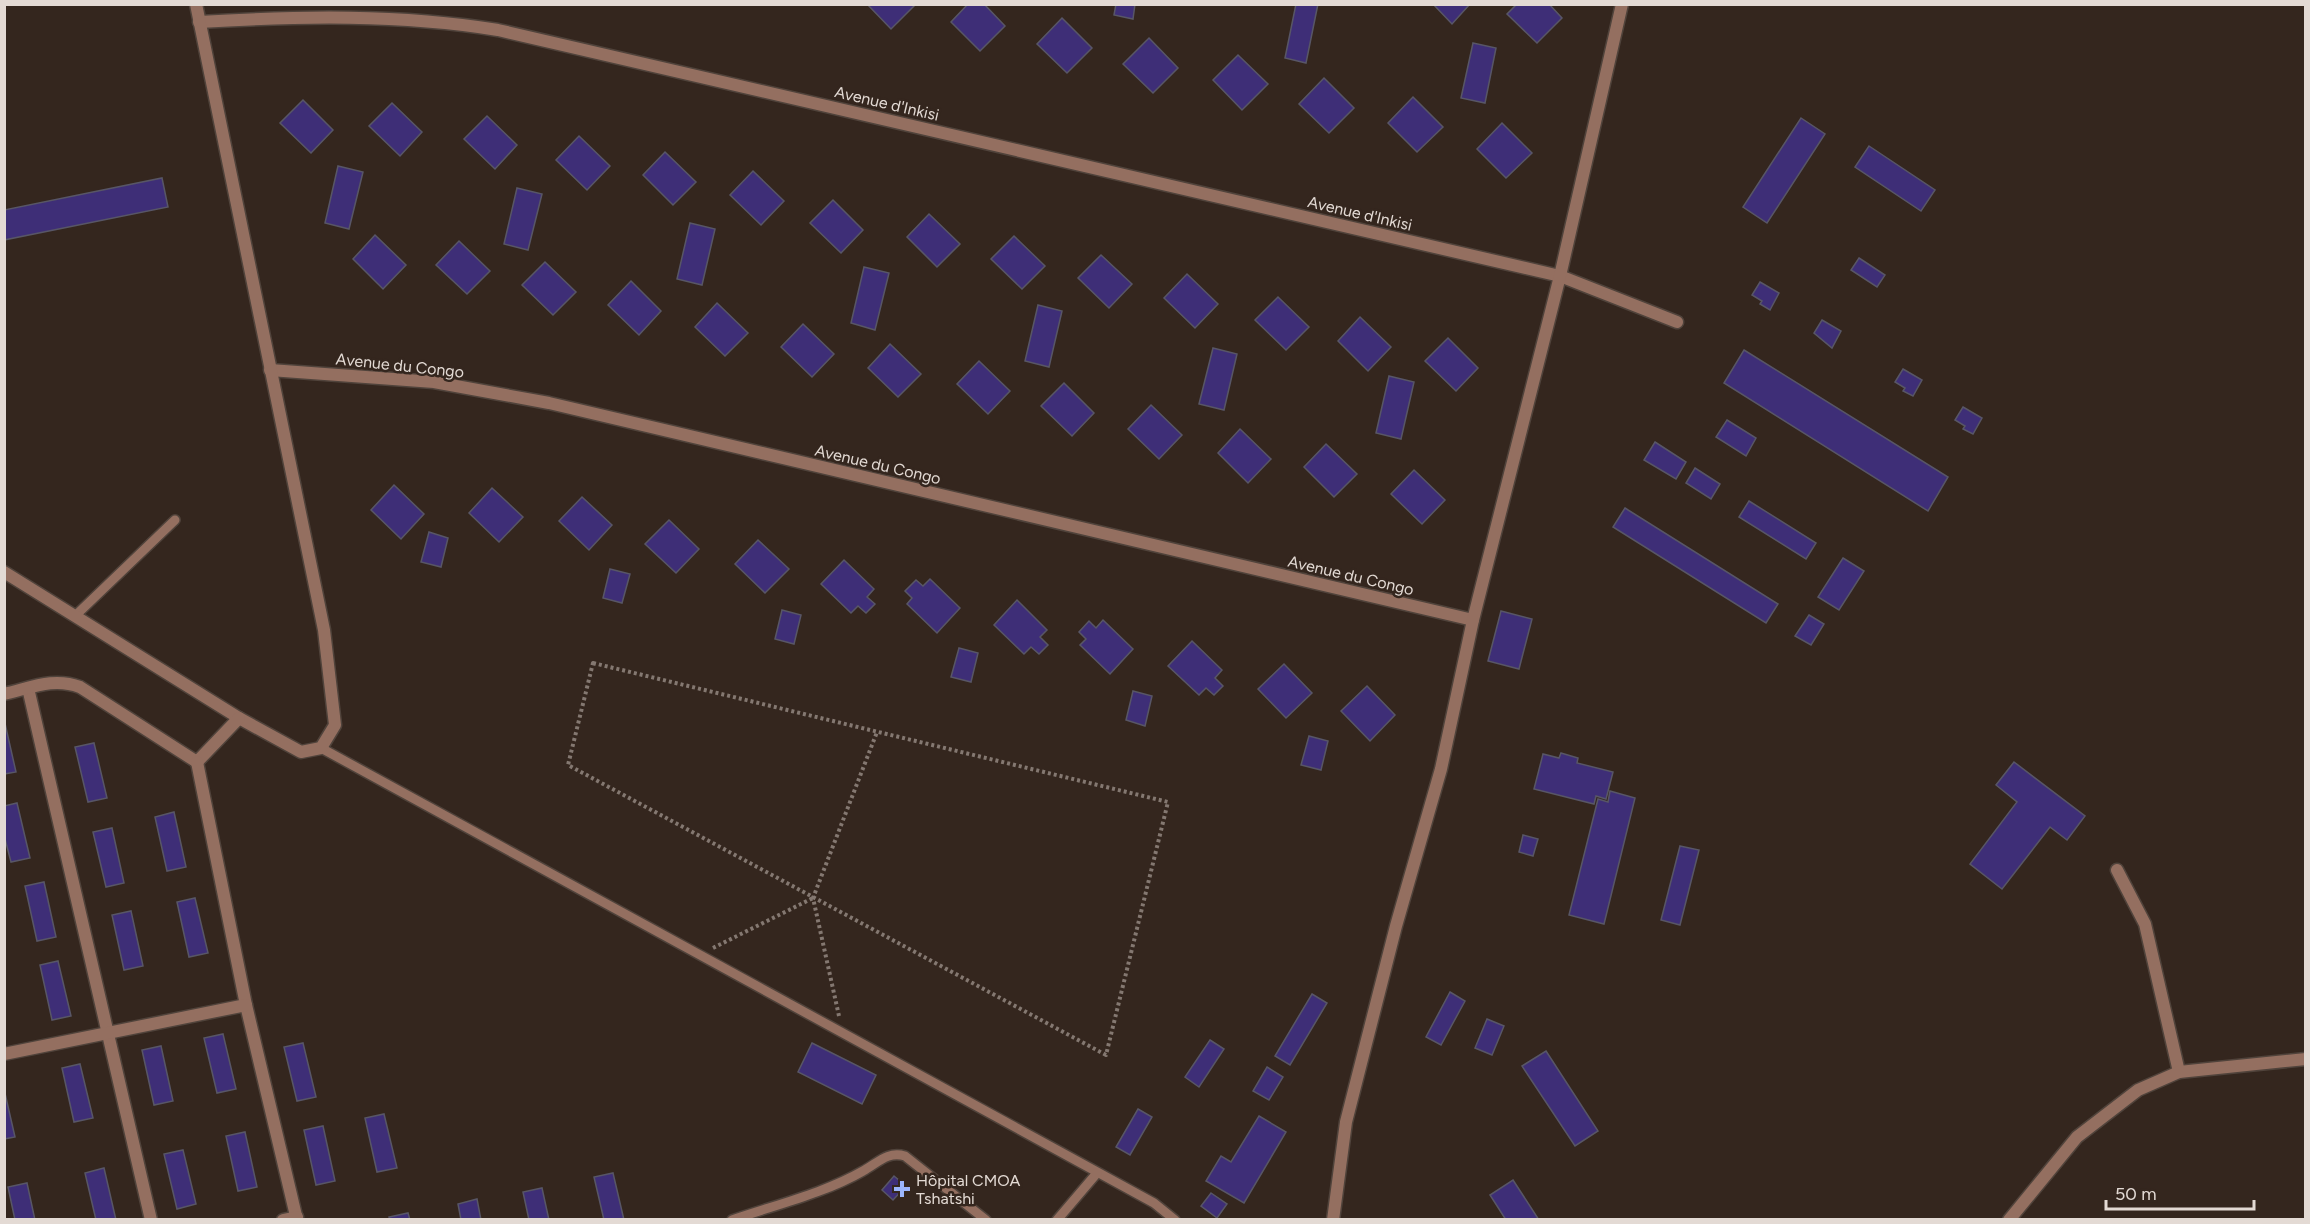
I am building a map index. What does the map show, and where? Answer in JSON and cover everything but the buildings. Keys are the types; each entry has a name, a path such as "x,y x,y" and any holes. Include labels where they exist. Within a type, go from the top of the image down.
{"street":[{"path":"4,572 239,718 301,752 321,748 335,725 324,630 196,4"},
{"path":"1333,1220 1346,1122 1396,926 1442,769 1473,620 1560,276 1622,4"},
{"name":"Avenue d'Inkisi","path":"199,22 286,17 434,21 498,30 1560,276 1677,322"},
{"name":"Avenue du Congo","path":"270,370 434,382 549,403 1473,620"},
{"path":"4,694 49,683 65,682 80,687 197,762 246,1005 297,1218 283,1220"},
{"path":"28,688 151,1220"},
{"path":"197,762 239,718"},
{"path":"2117,870 2145,924 2179,1072"},
{"path":"4,1054 246,1005"},
{"path":"2009,1220 2077,1137 2138,1090 2179,1072 2306,1059"}],"lane":[{"path":"75,616 175,520"},
{"path":"321,748 1154,1203 1175,1220"},
{"path":"732,1220 838,1183 863,1172 885,1156 895,1153 904,1156 986,1220"},
{"path":"1057,1220 1097,1173"}],"path":[{"path":"593,663 877,732 1168,802 1106,1055 568,765 593,663"},
{"path":"843,1035 813,898 877,732"},
{"path":"699,955 813,898"}],"place":[{"name":"Hôpital CMOA Tshatshi","path":"902,1189"}]}
